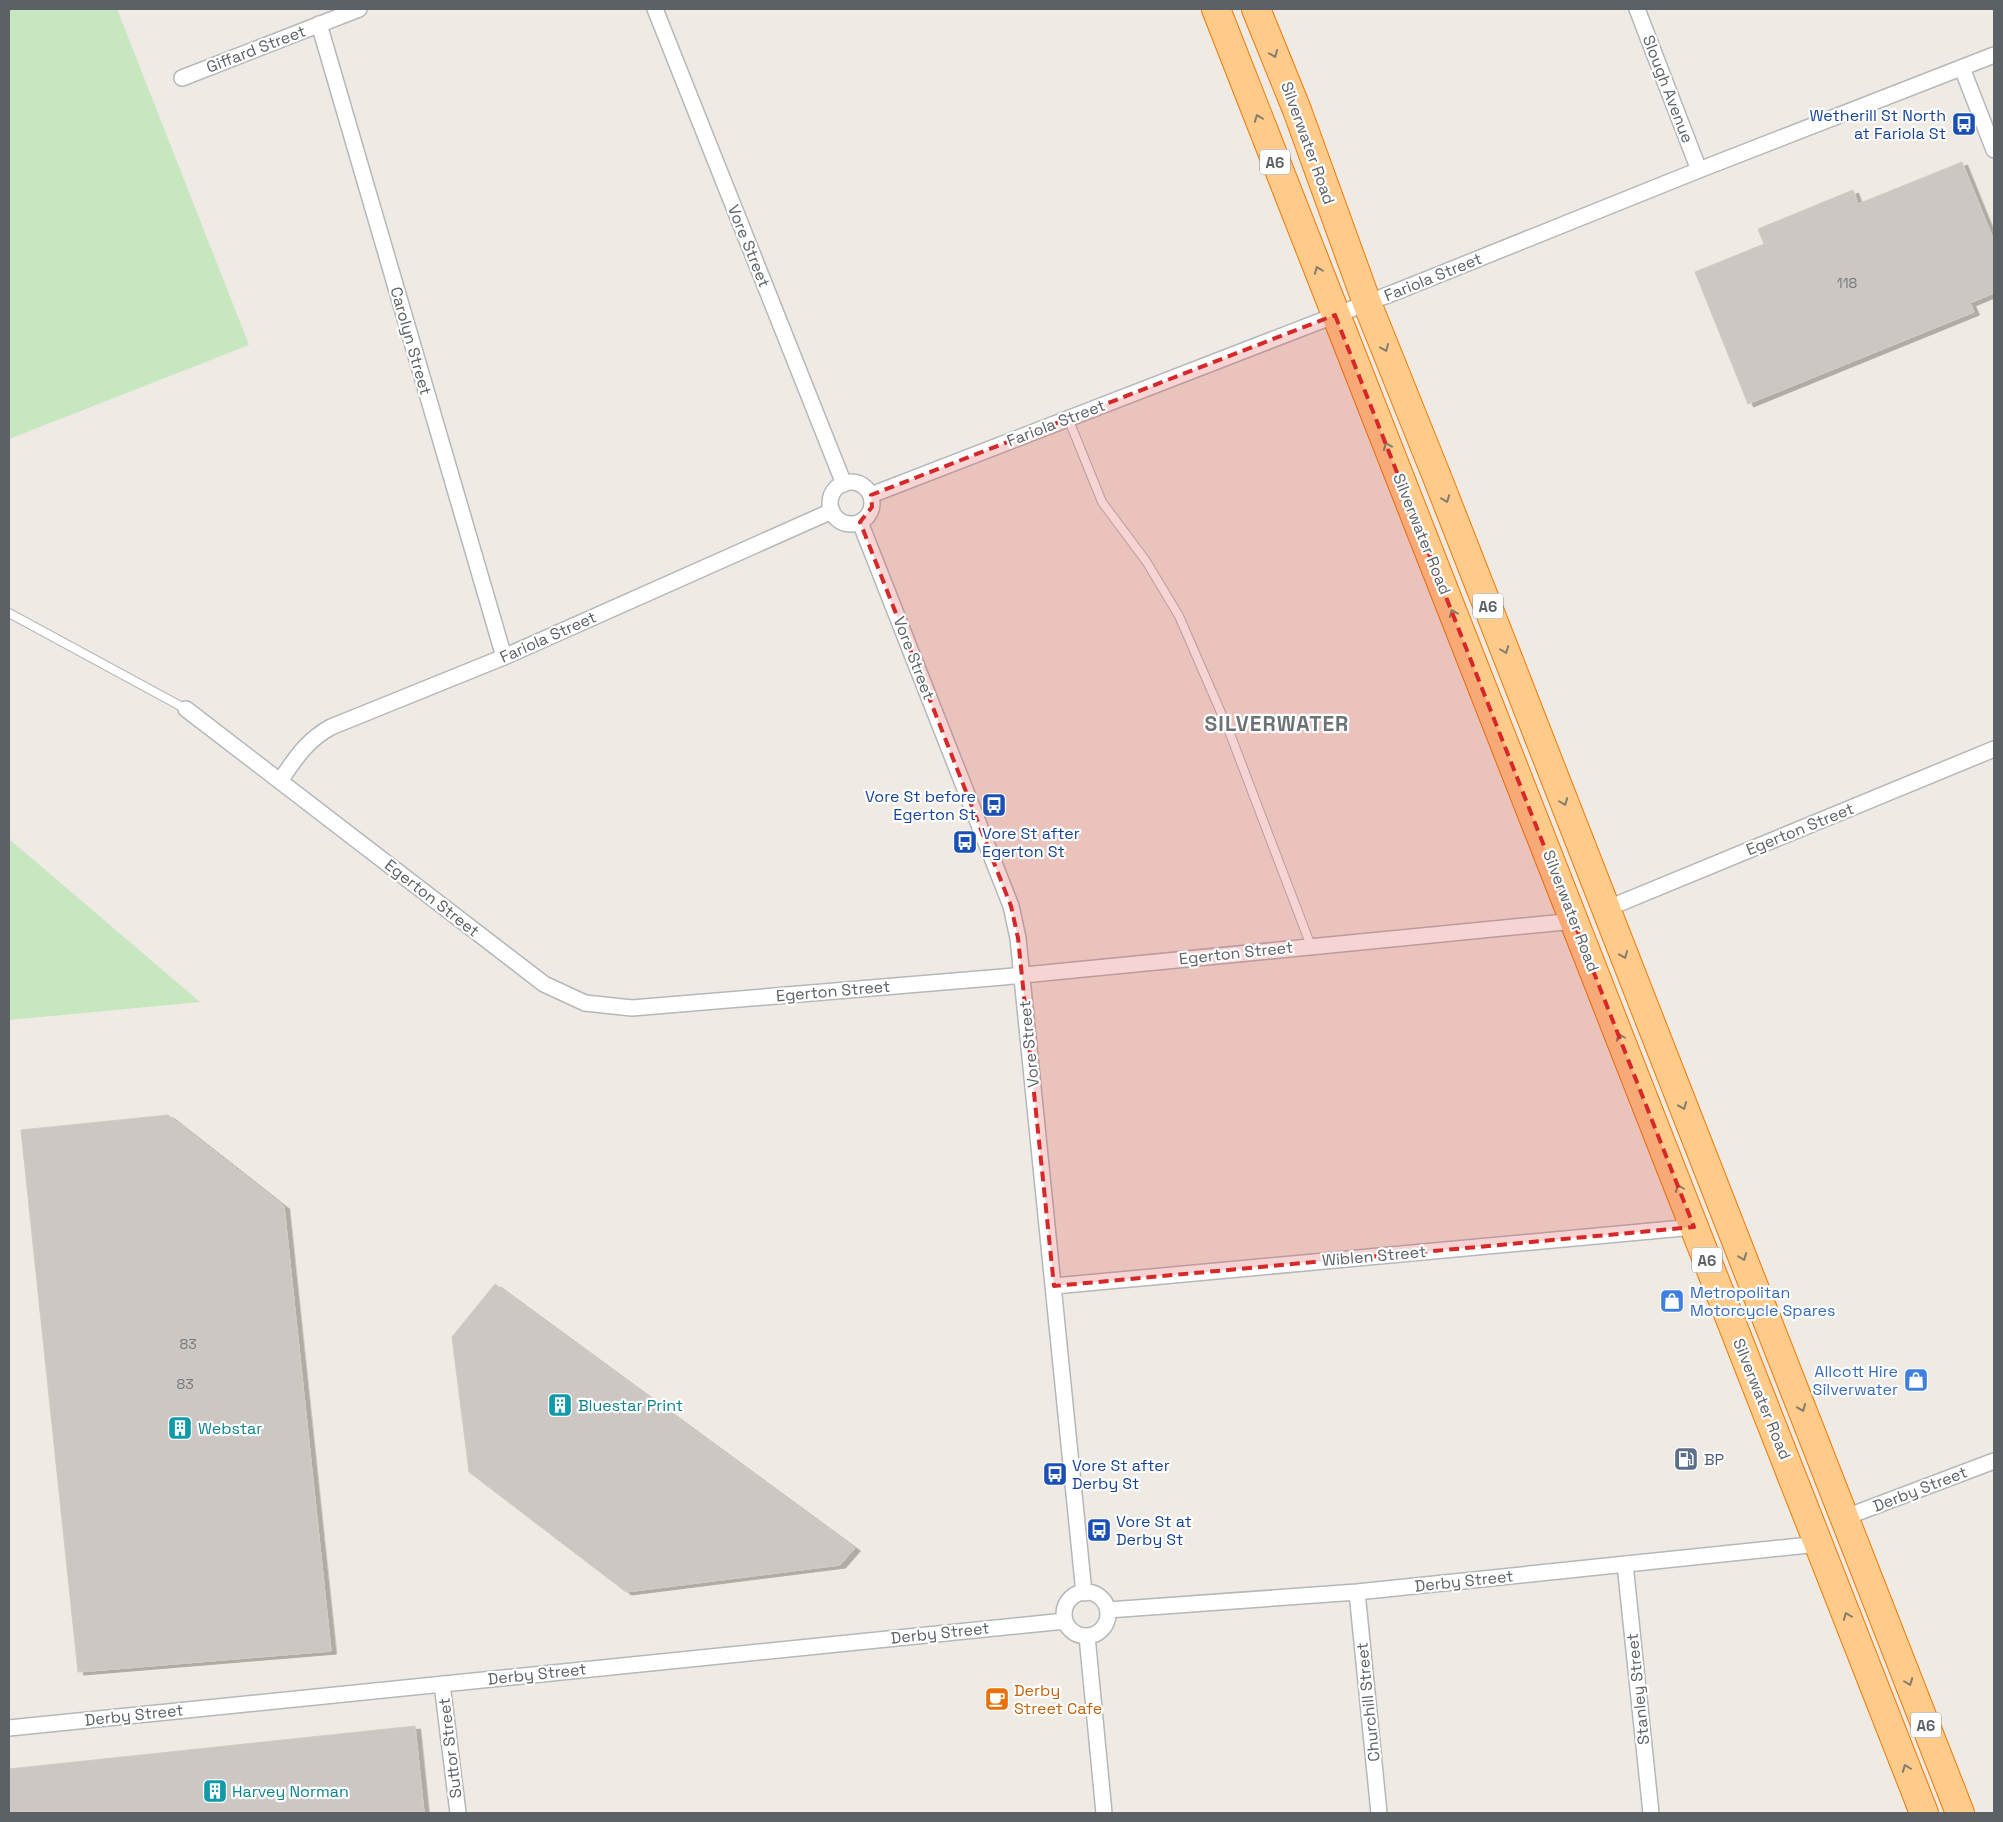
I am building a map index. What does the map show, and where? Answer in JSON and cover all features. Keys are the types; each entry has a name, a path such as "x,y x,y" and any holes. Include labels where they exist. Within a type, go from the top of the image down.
{"highway":[{"name":"Silverwater Road","path":"1216,9 1924,1813"},
{"name":"Silverwater Road","path":"1256,9 1297,110 1367,303 1846,1518 1960,1813"}],"street":[{"name":"Giffard Street","path":"182,78 359,9"},
{"name":"Vore Street","path":"655,9 844,484"},
{"name":"Slough Avenue","path":"1638,9 1699,170"},
{"name":"Carolyn Street","path":"319,24 504,657"},
{"name":"Fariola Street","path":"871,495 1367,303 1699,170 1994,55"},
{"path":"1962,68 1994,150"},
{"path":"857,483 863,485 871,495 872,508 869,514 860,522 847,524 836,517 832,511 831,505 834,492 844,484 857,483"},
{"name":"Fariola Street","path":"280,781 304,746 317,735 504,657 832,511"},
{"name":"Vore Street","path":"860,522 1011,906 1018,938 1084,1592"},
{"name":"Egerton Street","path":"186,709 544,984 585,1002 632,1008 1022,975 1575,921"},
{"name":"Egerton Street","path":"1606,909 1994,750"},
{"name":"Wiblen Street","path":"1054,1286 1694,1227"},
{"name":"Derby Street","path":"1846,1518 1994,1461"},
{"name":"Derby Street","path":"1108,1610 1356,1592 1819,1544"},
{"name":"Stanley Street","path":"1625,1564 1651,1813"},
{"path":"1084,1592 1097,1595 1106,1604 1108,1610 1104,1628 1087,1636 1073,1632 1065,1621 1064,1614 1068,1602 1084,1592"},
{"name":"Churchill Street","path":"1356,1592 1379,1813"},
{"name":"Derby Street","path":"9,1728 1065,1621"},
{"path":"1087,1636 1104,1813"},
{"name":"Suttor Street","path":"442,1684 458,1813"}],"lane":[{"path":"1068,418 1102,502 1146,561 1179,616 1228,731 1312,946"},
{"path":"9,613 186,709"}],"highlighted area":[{"path":"1335,315 1694,1227 1054,1286 1018,938 1011,906 860,522 872,507 871,495"}],"green space":[{"path":"9,9 117,9 249,345 9,439"},
{"path":"9,839 200,1002 9,1020"}],"building":[{"path":"1962,162 1994,241 1994,293 1970,303 1974,312 1748,404 1695,272 1764,244 1758,229 1853,190 1858,204"},
{"name":"Webstar","path":"168,1115 284,1206 331,1651 78,1672 21,1130"},
{"name":"Bluestar Print","path":"495,1284 855,1548 840,1565 626,1592 469,1472 452,1337"},
{"name":"Harvey Norman","path":"415,1726 424,1813 9,1813 9,1769"}],"place":[{"name":"Wetherill St North at Fariola St","path":"1964,124"},
{"name":"Vore St before Egerton St","path":"994,805"},
{"name":"Vore St after Egerton St","path":"965,842"},
{"name":"Metropolitan Motorcycle Spares","path":"1672,1301"},
{"name":"Allcott Hire Silverwater","path":"1916,1380"},
{"name":"Bluestar Print","path":"560,1405"},
{"name":"Webstar","path":"180,1428"},
{"name":"BP","path":"1686,1459"},
{"name":"Vore St after Derby St","path":"1055,1474"},
{"name":"Vore St at Derby St","path":"1099,1530"},
{"name":"Derby Street Cafe","path":"997,1699"},
{"name":"Harvey Norman","path":"215,1791"}],"district":[{"name":"SILVERWATER","path":"1277,723"}]}
